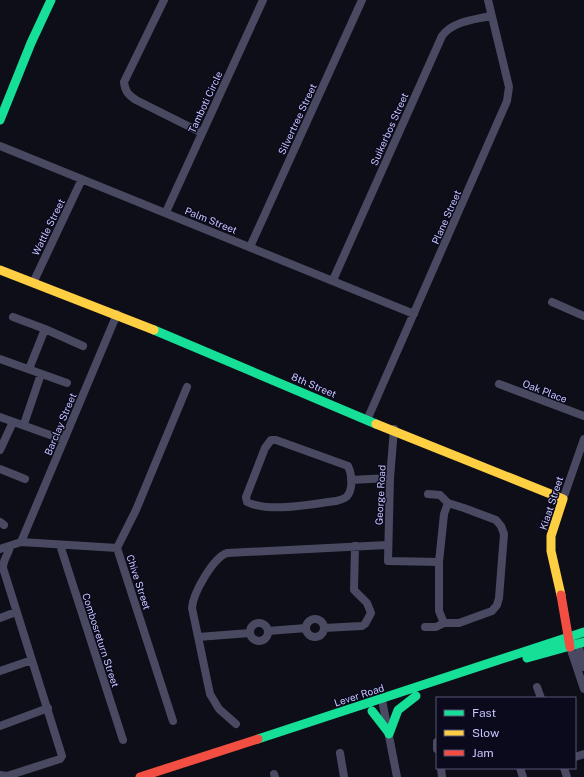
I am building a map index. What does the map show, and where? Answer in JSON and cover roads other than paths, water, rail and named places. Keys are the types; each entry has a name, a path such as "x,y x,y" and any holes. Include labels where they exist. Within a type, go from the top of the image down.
{"street":[{"path":"0,120 30,43 51,0"},
{"name":"Tamboti Circle","path":"164,0 124,82 126,92 136,100 202,133"},
{"name":"Tamboti Circle","path":"166,212 263,0"},
{"name":"Silvertree Street","path":"250,247 362,0"},
{"path":"488,0 490,16"},
{"name":"Suikerbos Street","path":"333,280 442,36 448,29 456,25 490,16"},
{"name":"Plane Street","path":"367,420 507,101 509,87 490,16"},
{"path":"0,107 30,43"},
{"name":"Palm Street","path":"0,146 82,180 166,212 414,314"},
{"name":"Wattle Street","path":"34,281 82,180"},
{"name":"8th Street","path":"0,264 57,291 117,314 367,420 563,499"},
{"name":"8th Street","path":"0,270 34,281"},
{"path":"552,302 584,316"},
{"name":"Barclay Street","path":"21,542 117,314"},
{"path":"13,318 83,346"},
{"path":"30,369 45,330"},
{"path":"0,359 67,383"},
{"path":"24,424 41,374"},
{"name":"Oak Place","path":"499,384 584,416"},
{"name":"Chive Street","path":"173,721 117,548 136,510 188,387"},
{"path":"0,416 64,440"},
{"path":"0,450 13,422"},
{"name":"George Road","path":"394,430 390,478 388,561 439,562"},
{"name":"Kiaat Street","path":"584,439 551,536 551,547 567,623 571,636 577,644 584,667"},
{"path":"271,440 276,440 346,465 350,470 351,480 348,495 336,501 268,507 256,506 246,501 265,448 271,440"},
{"path":"0,468 25,479"},
{"path":"351,480 390,478"},
{"path":"425,627 436,627 444,623 459,622 492,611 497,605 504,534 501,526 496,520 448,503 440,495 428,494"},
{"path":"444,623 439,611 439,562 444,514 448,503"},
{"path":"0,549 21,542 117,548"},
{"name":"Combosreturn Street","path":"60,545 123,740"},
{"path":"236,724 219,709 214,702 192,608 193,599 215,560 222,554 388,545"},
{"path":"0,775 7,776 62,757 62,751 1,564 10,546"},
{"path":"324,628 362,626 365,624 371,613 367,603 354,590 355,546"},
{"path":"0,618 16,612"},
{"path":"313,619 322,622 324,628 320,636 314,637 308,634 306,628 308,622 313,619"},
{"path":"198,637 250,633 252,627 256,624 263,624 268,631 306,628"},
{"name":"Lever Road","path":"140,777 383,703 498,659 584,632"},
{"name":"Kiaat Street","path":"577,644 584,688"},
{"name":"Lever Road","path":"154,777 372,711 383,703 416,696 502,665 577,644"},
{"path":"0,671 32,660"},
{"path":"537,687 541,697"},
{"path":"389,733 398,710 416,696"},
{"path":"383,703 397,777"},
{"path":"0,726 48,708"},
{"path":"372,711 378,716 389,733"},
{"path":"340,753 344,777"}]}
